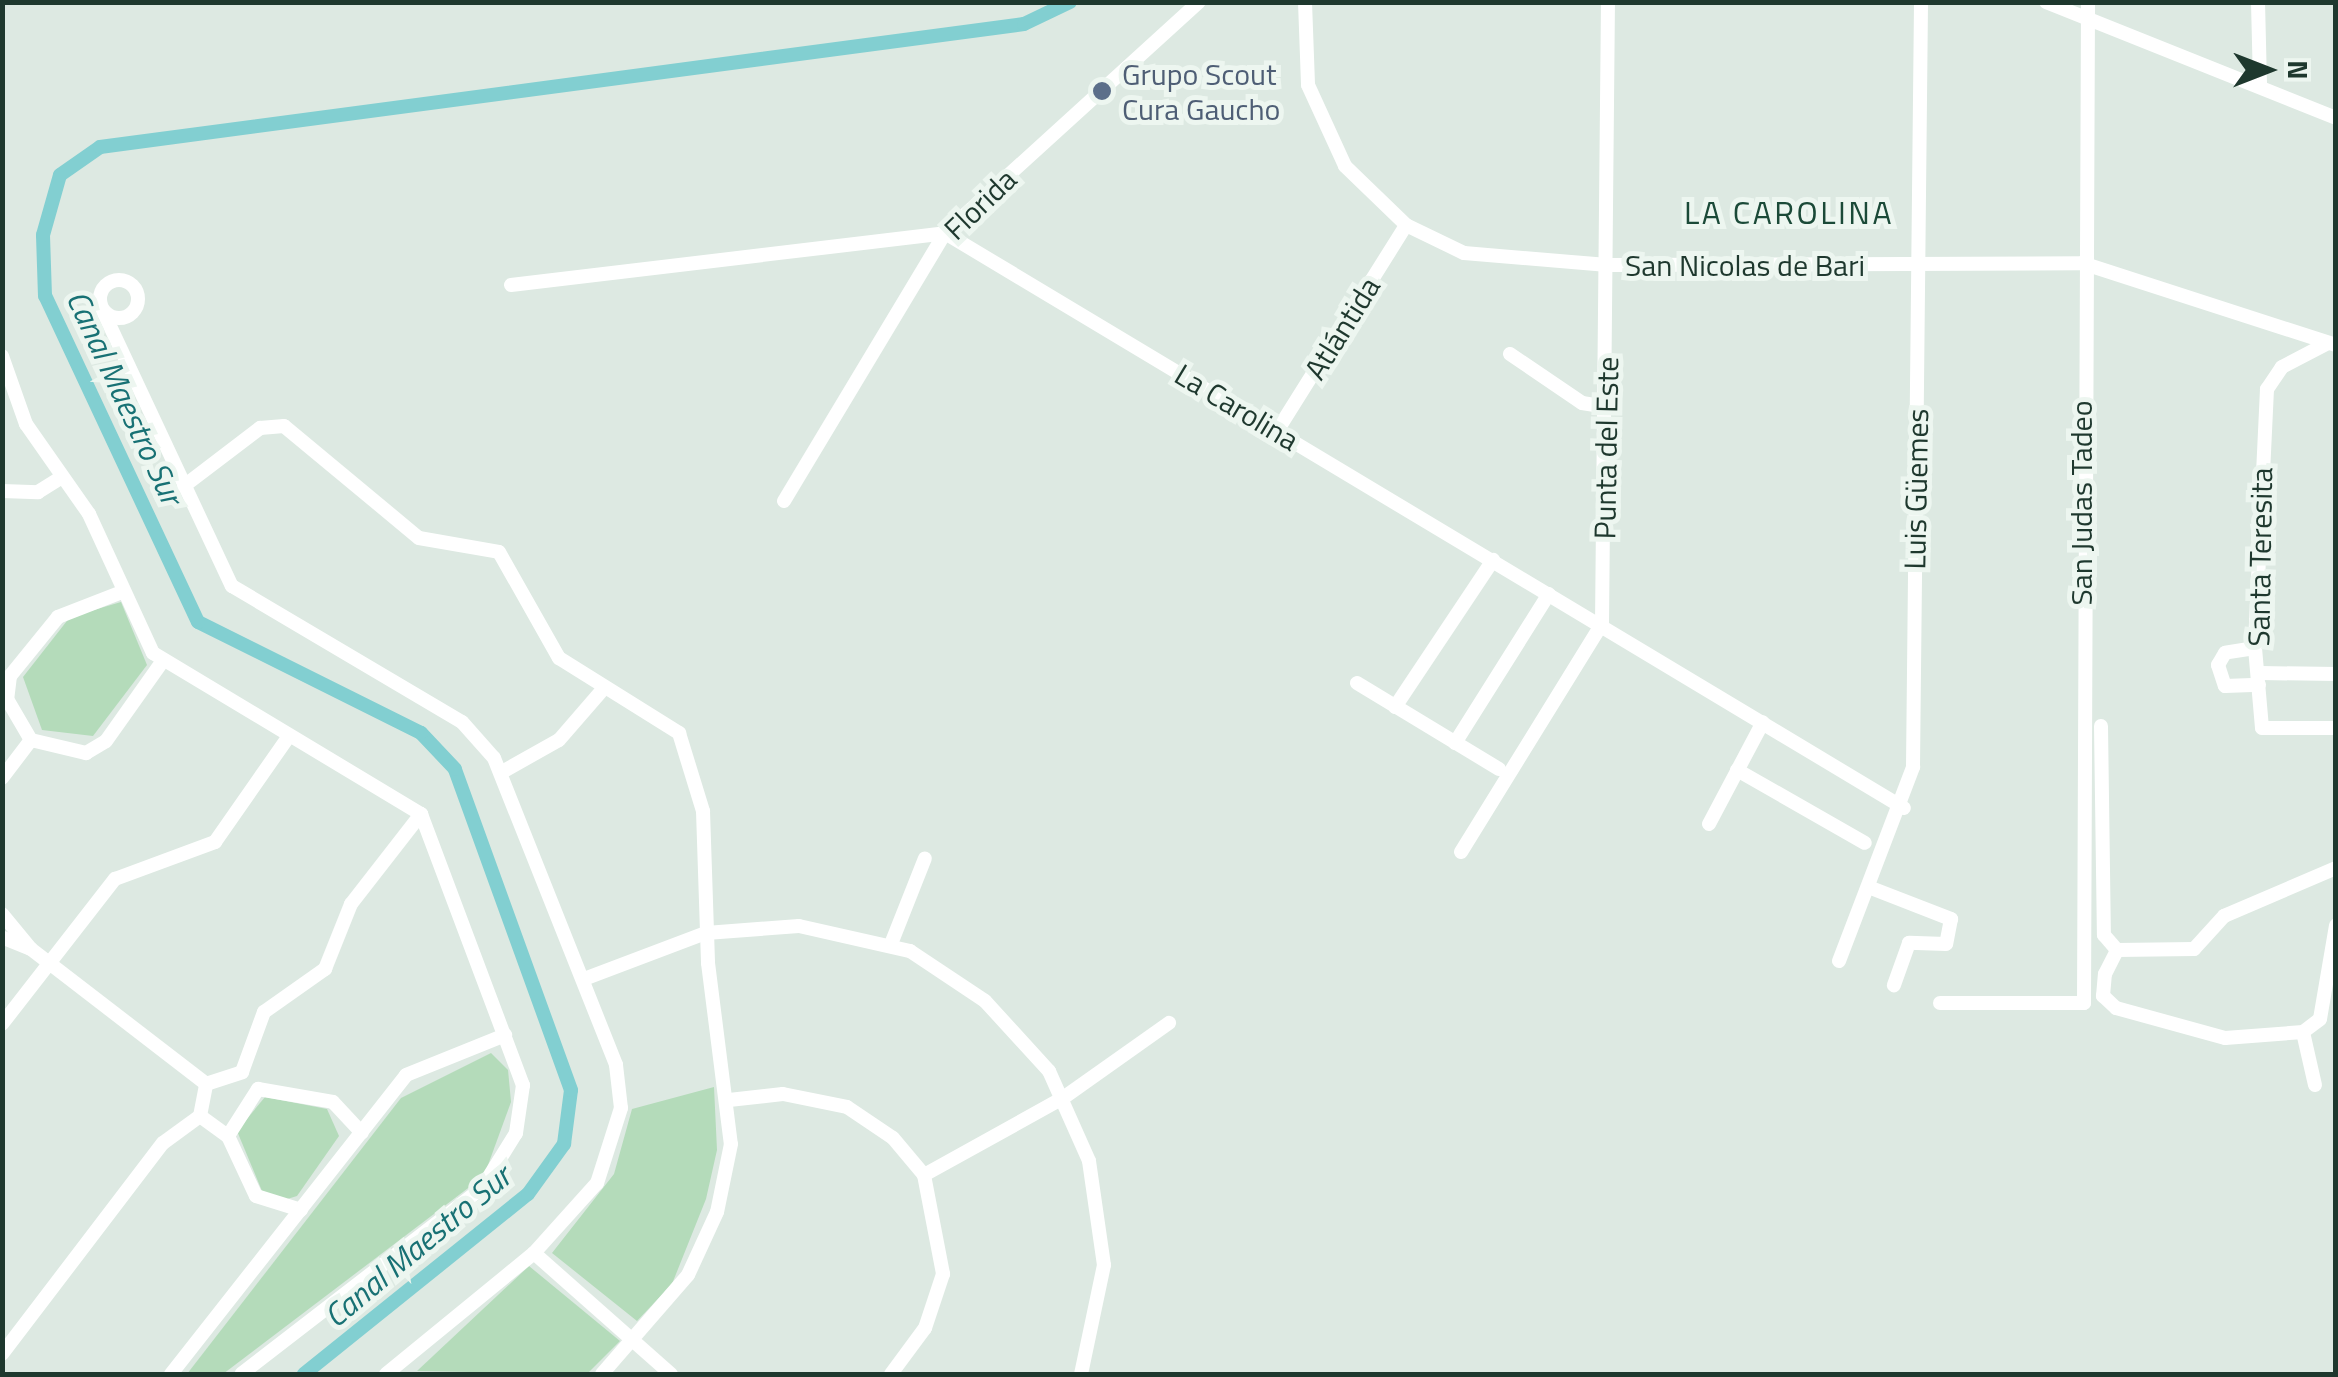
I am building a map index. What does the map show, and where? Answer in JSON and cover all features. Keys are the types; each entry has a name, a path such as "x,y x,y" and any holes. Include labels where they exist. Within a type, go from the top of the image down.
{"street":[{"name":"Florida","path":"784,501 945,233 1199,2"},
{"name":"San Nicolas de Bari","path":"1304,2 1308,85 1324,131 1345,166 1406,225 1487,260 1608,265 2082,263 2331,345"},
{"name":"Punta del Este","path":"1602,624 1608,2"},
{"name":"Luis Güemes","path":"1839,961 1904,808 1913,767 1922,2"},
{"path":"2046,2 2088,9 2336,118"},
{"path":"2258,2 2260,84"},
{"name":"San Judas Tadeo","path":"1940,1003 2084,1002 2082,263 2088,9"},
{"name":"Atlántida","path":"1277,431 1406,225"},
{"path":"511,285 945,233"},
{"name":"La Carolina","path":"945,233 1904,808"},
{"path":"102,308 184,486 240,594 462,722 502,772 616,1064 618,1123 597,1184 534,1253 386,1374"},
{"name":"Santa Teresita","path":"2331,345 2282,368 2267,388 2255,648 2262,728 2336,728"},
{"path":"1510,354 1582,403 1606,407"},
{"path":"2,356 26,424 60,478 89,514 122,592 162,662 420,814 505,1035 523,1100 492,1177 241,1374"},
{"path":"184,486 260,428 284,426 418,538 490,547 508,558 560,658 672,726 689,756 703,811 706,934 730,1100 717,1212 680,1288 602,1374"},
{"path":"2,491 38,492 60,478"},
{"path":"1395,707 1493,560"},
{"path":"122,592 66,610 10,676 7,699 32,740 75,752 98,747 162,662"},
{"path":"1455,743 1549,594"},
{"path":"1461,852 1602,624"},
{"path":"2255,648 2225,653 2218,665 2225,686 2260,679 2336,674"},
{"path":"1357,683 1499,768"},
{"path":"502,772 559,740 604,688"},
{"path":"1709,824 1763,722"},
{"path":"2101,726 2104,935 2117,950 2194,949 2224,916 2336,868"},
{"path":"2,1024 115,879 215,842 289,736"},
{"path":"2,778 32,740"},
{"path":"1738,770 1865,843"},
{"path":"242,1072 264,1012 326,969 351,904 420,814"},
{"path":"891,944 925,858"},
{"path":"1870,888 1951,919 1946,944 1909,942 1894,985"},
{"path":"2,914 32,949"},
{"path":"584,979 706,934 799,926 891,944 1006,1019 1063,1098 1103,1234 1101,1299 1081,1374"},
{"path":"2117,950 2102,990 2116,1008 2225,1038 2303,1032 2320,1018 2336,926"},
{"path":"2,937 50,961 206,1084"},
{"path":"924,1175 1063,1098 1169,1023"},
{"path":"2303,1032 2315,1085"},
{"path":"171,1374 414,1068 505,1035"},
{"path":"206,1084 242,1072"},
{"path":"242,1072 258,1088 333,1102 362,1133"},
{"path":"2,1354 162,1142 200,1116 206,1084"},
{"path":"228,1136 258,1088"},
{"path":"730,1100 830,1100 871,1120 924,1175 944,1274 925,1328 892,1374"},
{"path":"200,1116 228,1136 256,1196 301,1210"},
{"path":"534,1253 671,1374"}],"green space":[{"path":"121,602 147,665 93,736 42,730 23,677 70,617"},
{"path":"491,1053 508,1070 511,1102 484,1176 223,1374 187,1374 401,1098"},
{"path":"714,1087 717,1150 706,1199 672,1284 637,1321 552,1253 614,1174 632,1109"},
{"path":"265,1097 327,1109 339,1136 297,1196 284,1200 262,1191 237,1131"},
{"path":"529,1266 620,1341 587,1374 417,1371"}],"waterway":[{"name":"Canal Maestro Sur","path":"304,1374 528,1194 564,1144 571,1090 455,769 421,733 198,622 45,296 43,235 60,175 100,147 1024,24 1070,2"}],"place":[{"name":"Grupo Scout Cura Gaucho","path":"1102,91"}],"district":[{"name":"LA CAROLINA","path":"1789,212"}]}
